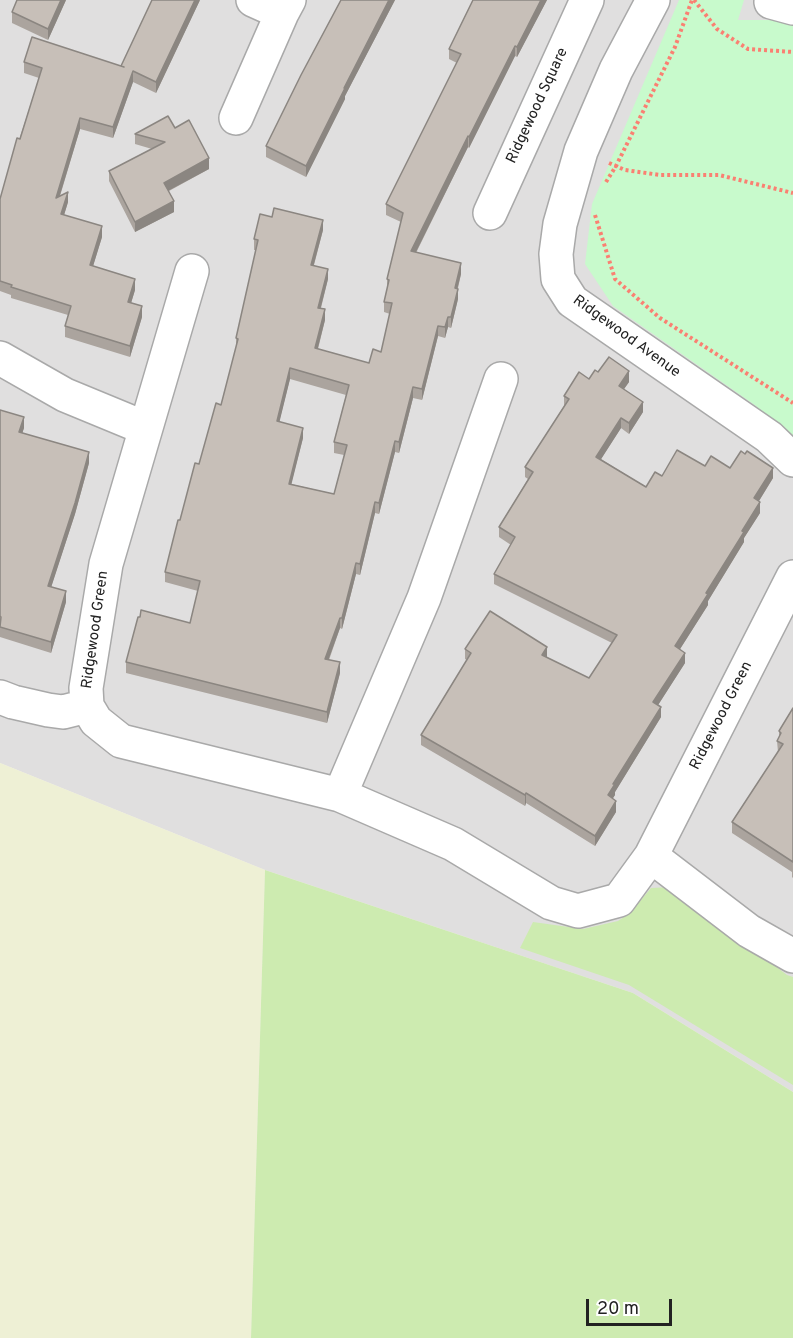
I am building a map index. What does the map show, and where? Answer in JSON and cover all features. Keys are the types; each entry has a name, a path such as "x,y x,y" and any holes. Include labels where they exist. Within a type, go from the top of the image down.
{"street":[{"path":"236,118 285,7 253,0"},
{"name":"Ridgewood Square","path":"490,213 587,0"},
{"name":"Ridgewood Avenue","path":"653,0 616,70 581,152 560,224 556,254 558,279 572,301 769,437 793,460"},
{"name":"Ridgewood Green","path":"192,271 106,564 86,688 87,706 96,721 121,741 340,795 453,844 551,903 578,911 619,900 651,856 793,576"},
{"path":"0,358 64,395 145,428"},
{"path":"340,795 424,598 501,379"},
{"path":"0,697 55,711 87,706"},
{"path":"651,856 749,931 793,956"}],"path":[{"path":"604,185 616,166 675,47 693,0 717,29 748,49 793,52"},
{"path":"581,152 625,170 660,175 719,175 793,193"},
{"path":"595,214 615,279 660,318 793,403"}],"shaded area":[{"path":"0,0 793,0 793,1092 633,993 265,870 0,763"}],"green space":[{"path":"679,0 744,0 738,20 793,20 793,441 756,406 613,306 585,264 592,204"},
{"path":"0,763 265,870 251,1338 0,1338"},
{"path":"265,870 633,993 793,1092 793,1338 251,1338"},
{"path":"672,887 787,975 793,977 793,1085 629,985 520,948 533,922 583,929 618,921 630,913 651,888"}],"building":[{"path":"17,0 61,0 48,29 12,12"},
{"path":"152,0 195,0 156,82 133,71 113,127 80,118 56,198 68,192 61,214 102,226 90,265 135,279 128,302 142,306 130,346 65,326 71,306 11,287 12,285 0,281 0,199 17,138 20,139 42,68 24,62 32,37 124,67 121,66"},
{"path":"341,0 389,0 306,166 266,146"},
{"path":"473,0 541,0 468,136 411,251 461,263 455,288 458,289 451,317 448,317 445,327 438,326 422,389 413,387 399,442 395,441 379,503 375,502 360,564 356,563 342,618 340,618 325,659 340,662 327,712 126,662 141,610 190,623 200,581 165,572 195,463 199,464 216,403 221,405 238,339 236,338 258,240 254,239 260,214 272,217 274,208 323,220 311,265 328,269 318,308 325,309 315,348 369,363 373,349 381,352 392,303 384,302 389,280 387,279 403,213 386,204 461,54 449,49","holes":["290,368 349,385 334,442 347,445 334,494 289,484 303,428 277,421"]},
{"path":"168,116 175,128 189,120 209,158 164,183 174,201 135,222 109,171 165,142 135,134"},
{"path":"609,357 629,371 619,386 643,402 629,423 621,418 596,457 646,487 655,472 662,476 677,450 705,466 711,456 730,468 741,451 745,454 747,451 773,468 754,498 760,502 742,531 744,532 675,646 685,653 653,702 661,707 613,784 615,784 608,795 616,801 595,836 526,793 525,795 421,735 471,653 465,649 490,611 547,647 542,655 589,678 617,635 494,574 515,537 499,527 533,472 525,467 569,399 564,396 579,372 589,379 595,370 598,372"},
{"path":"0,410 24,417 19,432 89,452 48,586 66,591 51,642 0,627"},
{"path":"793,708 793,862 732,822 783,744 777,741 781,733 779,731"}]}
